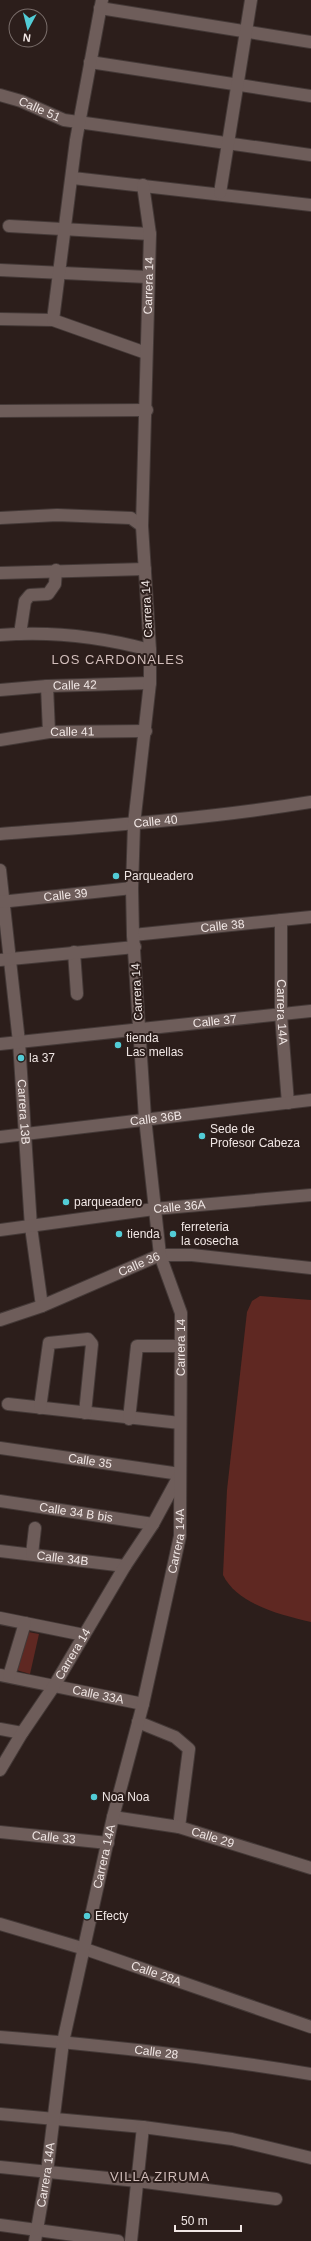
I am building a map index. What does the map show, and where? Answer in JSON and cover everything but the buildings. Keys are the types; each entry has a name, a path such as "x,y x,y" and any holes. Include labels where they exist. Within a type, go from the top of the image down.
{"street":[{"path":"220,193 251,0"},
{"path":"53,320 58,273 80,122 101,4 311,42"},
{"path":"90,62 311,96"},
{"name":"Calle 51","path":"0,95 21,101 64,120 229,142 311,155"},
{"path":"73,178 220,193 311,205"},
{"name":"Carrera 14","path":"0,1770 22,1733 54,1686 125,1566 153,1524 180,1474 182,1313 160,1255 154,1209 138,1028 132,888 134,824 146,731 150,683 150,650 142,526 146,410 147,278 150,234 143,185"},
{"path":"9,226 150,234"},
{"path":"0,270 147,278"},
{"path":"0,319 53,320 146,353"},
{"path":"0,411 146,410"},
{"path":"0,518 57,515 131,518 143,511"},
{"path":"131,518 142,526"},
{"path":"0,573 56,570 145,569"},
{"path":"20,634 25,601 30,595 48,594 55,584 56,570"},
{"path":"0,636 20,634 114,640 150,650"},
{"name":"Calle 42","path":"0,690 47,686 150,683"},
{"path":"47,686 50,732"},
{"name":"Calle 41","path":"0,740 50,732 146,731"},
{"name":"Calle 40","path":"0,834 134,824 267,810 311,802"},
{"name":"Carrera 13B","path":"0,870 4,959 19,1042 31,1227 42,1306"},
{"name":"Calle 39","path":"2,902 132,888"},
{"name":"Calle 38","path":"4,959 74,952 134,941 311,917"},
{"name":"Carrera 14A","path":"280,920 281,1015 288,1103"},
{"path":"74,952 77,994"},
{"name":"Calle 37","path":"0,1044 138,1028 311,1011"},
{"name":"Calle 36B","path":"0,1137 145,1118 311,1100"},
{"name":"Calle 36A","path":"0,1230 31,1227 154,1209 311,1195"},
{"name":"Calle 36","path":"0,1320 42,1306 160,1255 192,1254 311,1268"},
{"path":"40,1408 49,1343 88,1339 92,1344 85,1413"},
{"path":"129,1419 137,1346 181,1346"},
{"path":"8,1404 180,1424"},
{"name":"Calle 35","path":"0,1448 180,1474"},
{"name":"Carrera 14A","path":"36,2236 47,2172 63,2042 85,1949 113,1817 143,1704 180,1536 180,1474"},
{"name":"Calle 34 B bis","path":"0,1501 153,1524"},
{"path":"32,1554 35,1528"},
{"name":"Calle 34B","path":"0,1551 125,1566"},
{"path":"0,1618 84,1635"},
{"path":"4,1676 25,1623"},
{"name":"Calle 33A","path":"4,1676 143,1704"},
{"path":"138,1722 175,1736 189,1749 179,1827"},
{"path":"0,1729 22,1733"},
{"name":"Calle 29","path":"113,1817 179,1827 311,1868"},
{"name":"Calle 33","path":"0,1832 108,1843"},
{"name":"Calle 28A","path":"0,1924 85,1949 311,2027"},
{"name":"Calle 28","path":"0,2037 63,2042 242,2062 311,2074"},
{"path":"0,2114 144,2127 232,2139 311,2158"},
{"path":"131,2241 144,2127"},
{"path":"0,2167 137,2181 276,2199"},
{"path":"0,2225 36,2236 118,2241"}],"shaded area":[{"path":"260,1296 311,1300 311,1622 274,1612 249,1601 238,1594 223,1575 227,1490 247,1312 252,1301"},
{"path":"23,1631 39,1634 30,1674 13,1669"}],"place":[{"name":"Parqueadero","path":"116,876"},
{"name":"tienda Las mellas","path":"118,1045"},
{"name":"la 37","path":"21,1058"},
{"name":"Sede de Profesor Cabeza","path":"202,1136"},
{"name":"parqueadero","path":"66,1202"},
{"name":"tienda","path":"119,1234"},
{"name":"ferreteria la cosecha","path":"173,1234"},
{"name":"Noa Noa","path":"94,1797"},
{"name":"Efecty","path":"87,1916"}],"district":[{"name":"LOS CARDONALES","path":"118,659"},
{"name":"VILLA ZIRUMA","path":"160,2176"}]}
